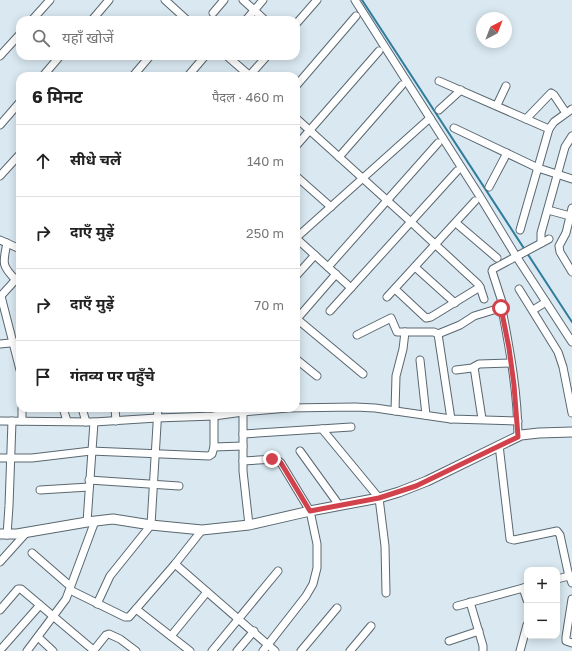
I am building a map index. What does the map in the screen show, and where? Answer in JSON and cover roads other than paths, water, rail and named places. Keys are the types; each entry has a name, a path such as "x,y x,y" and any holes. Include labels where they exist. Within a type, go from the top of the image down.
{"street":[{"path":"36,16 50,0"},
{"path":"95,16 109,0"},
{"path":"165,0 181,16"},
{"path":"213,13 224,0"},
{"path":"243,0 260,16"},
{"path":"250,16 264,0"},
{"path":"300,19 317,0"},
{"path":"355,0 572,342"},
{"path":"300,81 356,16"},
{"path":"0,56 16,38"},
{"path":"300,141 379,51"},
{"path":"46,72 57,60"},
{"path":"136,72 147,60"},
{"path":"191,72 202,60"},
{"path":"231,60 245,72"},
{"path":"253,72 263,60"},
{"path":"439,81 549,129"},
{"path":"339,157 402,85"},
{"path":"497,105 506,86"},
{"path":"439,110 461,90"},
{"path":"520,230 549,129 554,122 569,111 551,92 526,119"},
{"path":"0,125 16,107"},
{"path":"300,234 430,118"},
{"path":"300,121 480,287 484,299"},
{"path":"454,128 538,168 572,179"},
{"path":"541,243 541,233 565,148 572,136"},
{"path":"328,267 438,143"},
{"path":"489,187 507,153"},
{"path":"0,176 16,158"},
{"path":"330,311 457,171"},
{"path":"300,180 331,207"},
{"path":"388,297 475,201"},
{"path":"548,210 571,212 566,233 558,246 572,272"},
{"path":"456,222 497,258"},
{"path":"502,302 492,271 549,239"},
{"path":"0,240 16,246"},
{"path":"300,242 351,288"},
{"path":"7,243 4,266 8,272 16,277"},
{"path":"300,272 315,255"},
{"path":"415,267 455,303"},
{"path":"300,315 336,274"},
{"path":"16,280 1,296 16,339"},
{"path":"395,289 426,318 431,317 480,287"},
{"path":"519,289 558,352 563,367 572,413"},
{"path":"533,310 546,302"},
{"path":"357,335 391,318 396,331 434,332 438,334 463,324 474,316 500,308 502,309 511,364 518,421 518,437"},
{"path":"300,323 363,374"},
{"path":"395,411 396,376 403,349 405,332"},
{"path":"438,334 451,419"},
{"path":"0,344 16,342"},
{"path":"420,360 426,415"},
{"path":"300,361 317,376"},
{"path":"456,370 474,367 479,364 511,364"},
{"path":"474,367 482,419"},
{"path":"300,408 375,408 451,419 518,421"},
{"path":"22,412 22,421"},
{"path":"64,412 67,421"},
{"path":"83,412 86,422"},
{"path":"115,412 116,421"},
{"path":"97,604 110,576 151,525 152,484 156,454 158,412"},
{"path":"0,421 94,422 214,416 222,412"},
{"path":"243,412 243,461 249,525"},
{"path":"0,458 11,459 50,456 92,450 209,456 212,454 214,447 214,416"},
{"path":"12,421 11,459 4,535 91,521 113,519 151,525 202,530 249,525 310,511 379,498 416,486 518,437 539,433 572,432"},
{"path":"26,651 66,599 91,521 89,484 94,422"},
{"path":"243,434 351,427"},
{"path":"322,429 379,498 385,546 386,594"},
{"path":"499,445 510,539 514,540 557,531 560,535 571,579 560,579"},
{"path":"214,447 243,446"},
{"path":"300,450 339,505"},
{"path":"243,461 278,460 310,511 317,544 316,573 313,584 306,596 263,651"},
{"path":"40,490 89,484 152,484 179,486"},
{"path":"32,553 70,588 97,604 125,617 129,616 136,609 202,530"},
{"path":"0,562 26,532"},
{"path":"175,564 254,631 275,651"},
{"path":"212,651 278,571"},
{"path":"457,606 524,588"},
{"path":"0,610 19,589 21,589 92,650 109,634 120,639 136,651"},
{"path":"171,636 207,592"},
{"path":"572,599 566,637 566,641 572,643"},
{"path":"470,602 479,631 483,651"},
{"path":"2,648 40,605"},
{"path":"301,651 337,608"},
{"path":"136,609 190,651"},
{"path":"350,651 371,626"},
{"path":"237,651 254,631"},
{"path":"449,640 479,631"},
{"path":"520,651 524,636"},
{"path":"38,637 53,651"}],"waterway":[{"path":"362,0 572,322"}]}
